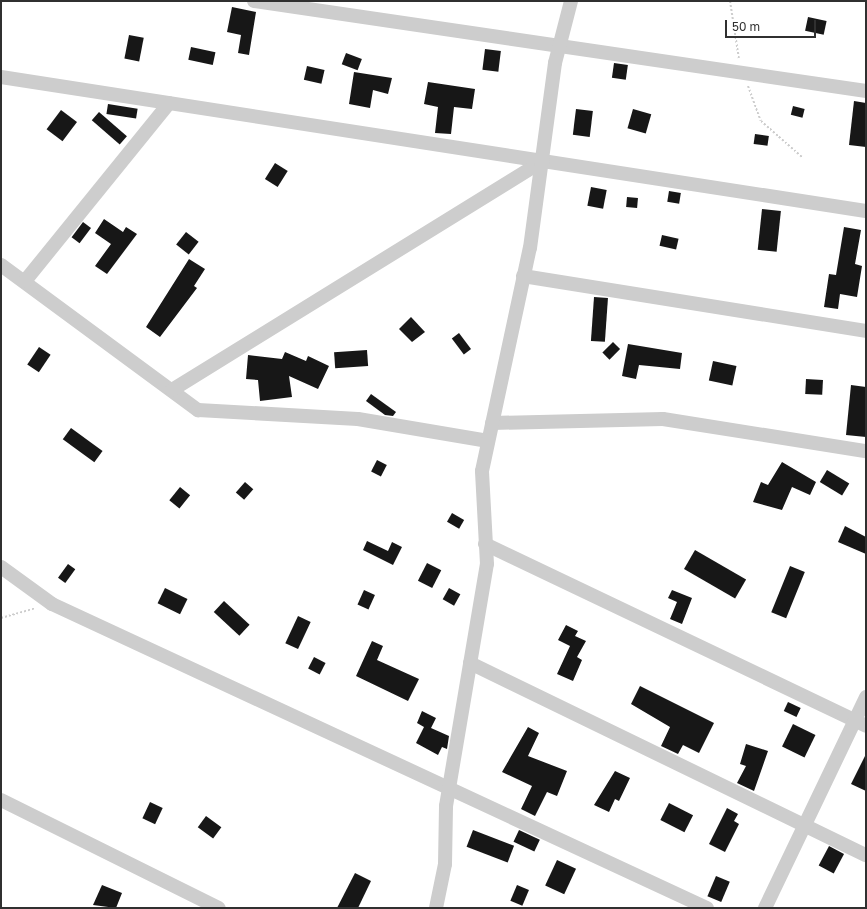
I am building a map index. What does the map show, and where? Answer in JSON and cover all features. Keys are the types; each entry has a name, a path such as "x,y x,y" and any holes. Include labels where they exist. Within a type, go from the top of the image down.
{"street":[{"path":"254,1 866,92"},
{"path":"436,908 445,864 448,790 486,564 482,471 524,276 543,161 555,63 571,1"},
{"path":"1,77 866,211"},
{"path":"25,281 169,103"},
{"path":"172,390 543,161"},
{"path":"1,265 25,281 198,410 358,419 488,441"},
{"path":"524,276 866,331"},
{"path":"492,423 664,419 866,451"},
{"path":"485,544 860,723"},
{"path":"1,568 52,604 448,790 707,908"},
{"path":"470,664 866,856"},
{"path":"765,908 860,723 866,697"},
{"path":"1,800 219,908"}],"path":[{"path":"1,618 52,604"}],"building":[{"path":"232,7 256,12 249,55 238,53 241,35 227,32"},
{"path":"808,17 827,21 824,35 805,31"},
{"path":"129,35 144,38 139,61 124,59"},
{"path":"191,47 215,52 213,65 188,60"},
{"path":"485,49 501,51 498,72 482,70"},
{"path":"346,53 362,59 358,70 342,64"},
{"path":"614,63 628,65 626,80 612,78"},
{"path":"307,66 325,70 321,84 304,80"},
{"path":"354,72 392,78 388,94 373,90 370,108 349,104"},
{"path":"428,82 475,89 472,109 454,107 451,134 435,133 438,107 424,104"},
{"path":"854,101 866,103 866,147 849,145"},
{"path":"108,104 138,109 136,119 106,114"},
{"path":"793,106 805,109 802,118 791,115"},
{"path":"576,109 593,111 590,137 573,135"},
{"path":"633,109 651,114 646,133 627,128"},
{"path":"61,110 77,122 63,141 47,129"},
{"path":"99,112 127,136 120,145 92,120"},
{"path":"755,134 769,136 767,146 754,144"},
{"path":"275,163 288,171 278,187 265,179"},
{"path":"591,187 607,190 603,209 587,206"},
{"path":"669,191 681,193 679,204 667,202"},
{"path":"627,197 638,198 637,208 626,207"},
{"path":"762,209 781,211 777,252 758,250"},
{"path":"104,219 123,232 126,227 137,234 107,274 95,266 111,244 95,233"},
{"path":"83,222 91,228 80,243 72,237"},
{"path":"844,227 861,230 855,264 862,266 857,297 840,294 838,309 824,307 829,274 836,275"},
{"path":"186,232 199,242 189,254 176,245"},
{"path":"662,235 679,239 676,250 660,246"},
{"path":"189,259 205,269 194,286 197,288 160,337 146,327"},
{"path":"594,297 608,298 605,342 591,341"},
{"path":"411,317 425,332 412,342 399,329"},
{"path":"459,333 471,349 464,354 452,338"},
{"path":"613,342 620,349 609,360 602,353"},
{"path":"628,344 682,353 680,369 639,365 636,379 622,376"},
{"path":"39,347 51,355 39,372 27,364"},
{"path":"367,350 368,366 335,368 334,352"},
{"path":"285,352 306,361 308,356 329,366 318,389 289,376 292,397 260,401 258,380 246,379 248,355 282,359"},
{"path":"713,361 736,366 732,386 709,381"},
{"path":"806,379 823,380 822,395 805,394"},
{"path":"851,385 866,387 866,437 846,435"},
{"path":"371,394 396,412 393,416 385,415 366,401"},
{"path":"71,428 103,451 94,462 63,439"},
{"path":"377,460 387,465 381,477 371,472"},
{"path":"782,462 816,482 810,495 792,487 782,510 753,502 761,482 768,485"},
{"path":"827,470 849,483 842,495 820,482"},
{"path":"245,482 253,489 244,500 236,493"},
{"path":"180,487 190,495 179,508 169,500"},
{"path":"452,513 464,520 459,529 447,522"},
{"path":"845,526 866,537 866,554 838,542"},
{"path":"367,541 388,551 392,542 402,547 393,565 363,550"},
{"path":"695,550 746,580 735,599 684,569"},
{"path":"427,563 441,570 432,588 418,581"},
{"path":"68,564 75,569 65,583 58,578"},
{"path":"790,566 805,572 786,618 771,612"},
{"path":"165,588 187,599 180,614 158,603"},
{"path":"449,588 460,594 454,606 443,599"},
{"path":"364,590 375,595 368,609 357,605"},
{"path":"672,590 692,598 682,624 670,619 677,602 668,598"},
{"path":"224,601 250,625 239,636 214,612"},
{"path":"298,616 311,622 298,649 285,643"},
{"path":"566,625 578,631 575,636 586,641 577,657 582,660 573,681 557,674 570,646 558,640"},
{"path":"372,641 383,646 377,660 419,679 408,701 356,676"},
{"path":"314,657 326,663 320,674 308,669"},
{"path":"640,686 714,723 699,753 683,745 678,754 661,746 670,727 631,704"},
{"path":"788,702 801,708 796,717 784,711"},
{"path":"422,711 436,718 431,728 449,736 447,749 442,747 438,755 416,743 424,727 417,723"},
{"path":"793,724 815,735 805,757 782,746"},
{"path":"528,727 539,733 528,756 567,771 557,796 547,792 535,816 521,809 532,786 502,772"},
{"path":"746,744 768,751 754,791 737,783 746,766 740,764"},
{"path":"866,754 866,791 851,784"},
{"path":"615,771 630,778 619,801 615,799 609,812 594,805"},
{"path":"150,802 163,808 155,824 142,818"},
{"path":"669,803 693,815 684,832 660,820"},
{"path":"727,808 738,814 734,821 739,824 725,852 709,844"},
{"path":"206,816 221,827 213,838 198,827"},
{"path":"473,830 514,846 508,863 467,847"},
{"path":"519,830 540,840 534,852 514,842"},
{"path":"829,846 844,854 834,873 819,865"},
{"path":"557,860 576,869 564,894 545,885"},
{"path":"355,873 371,881 358,908 337,908"},
{"path":"716,876 730,882 721,902 707,896"},
{"path":"102,885 122,893 116,908 93,905"},
{"path":"517,885 529,890 522,906 510,901"}]}
